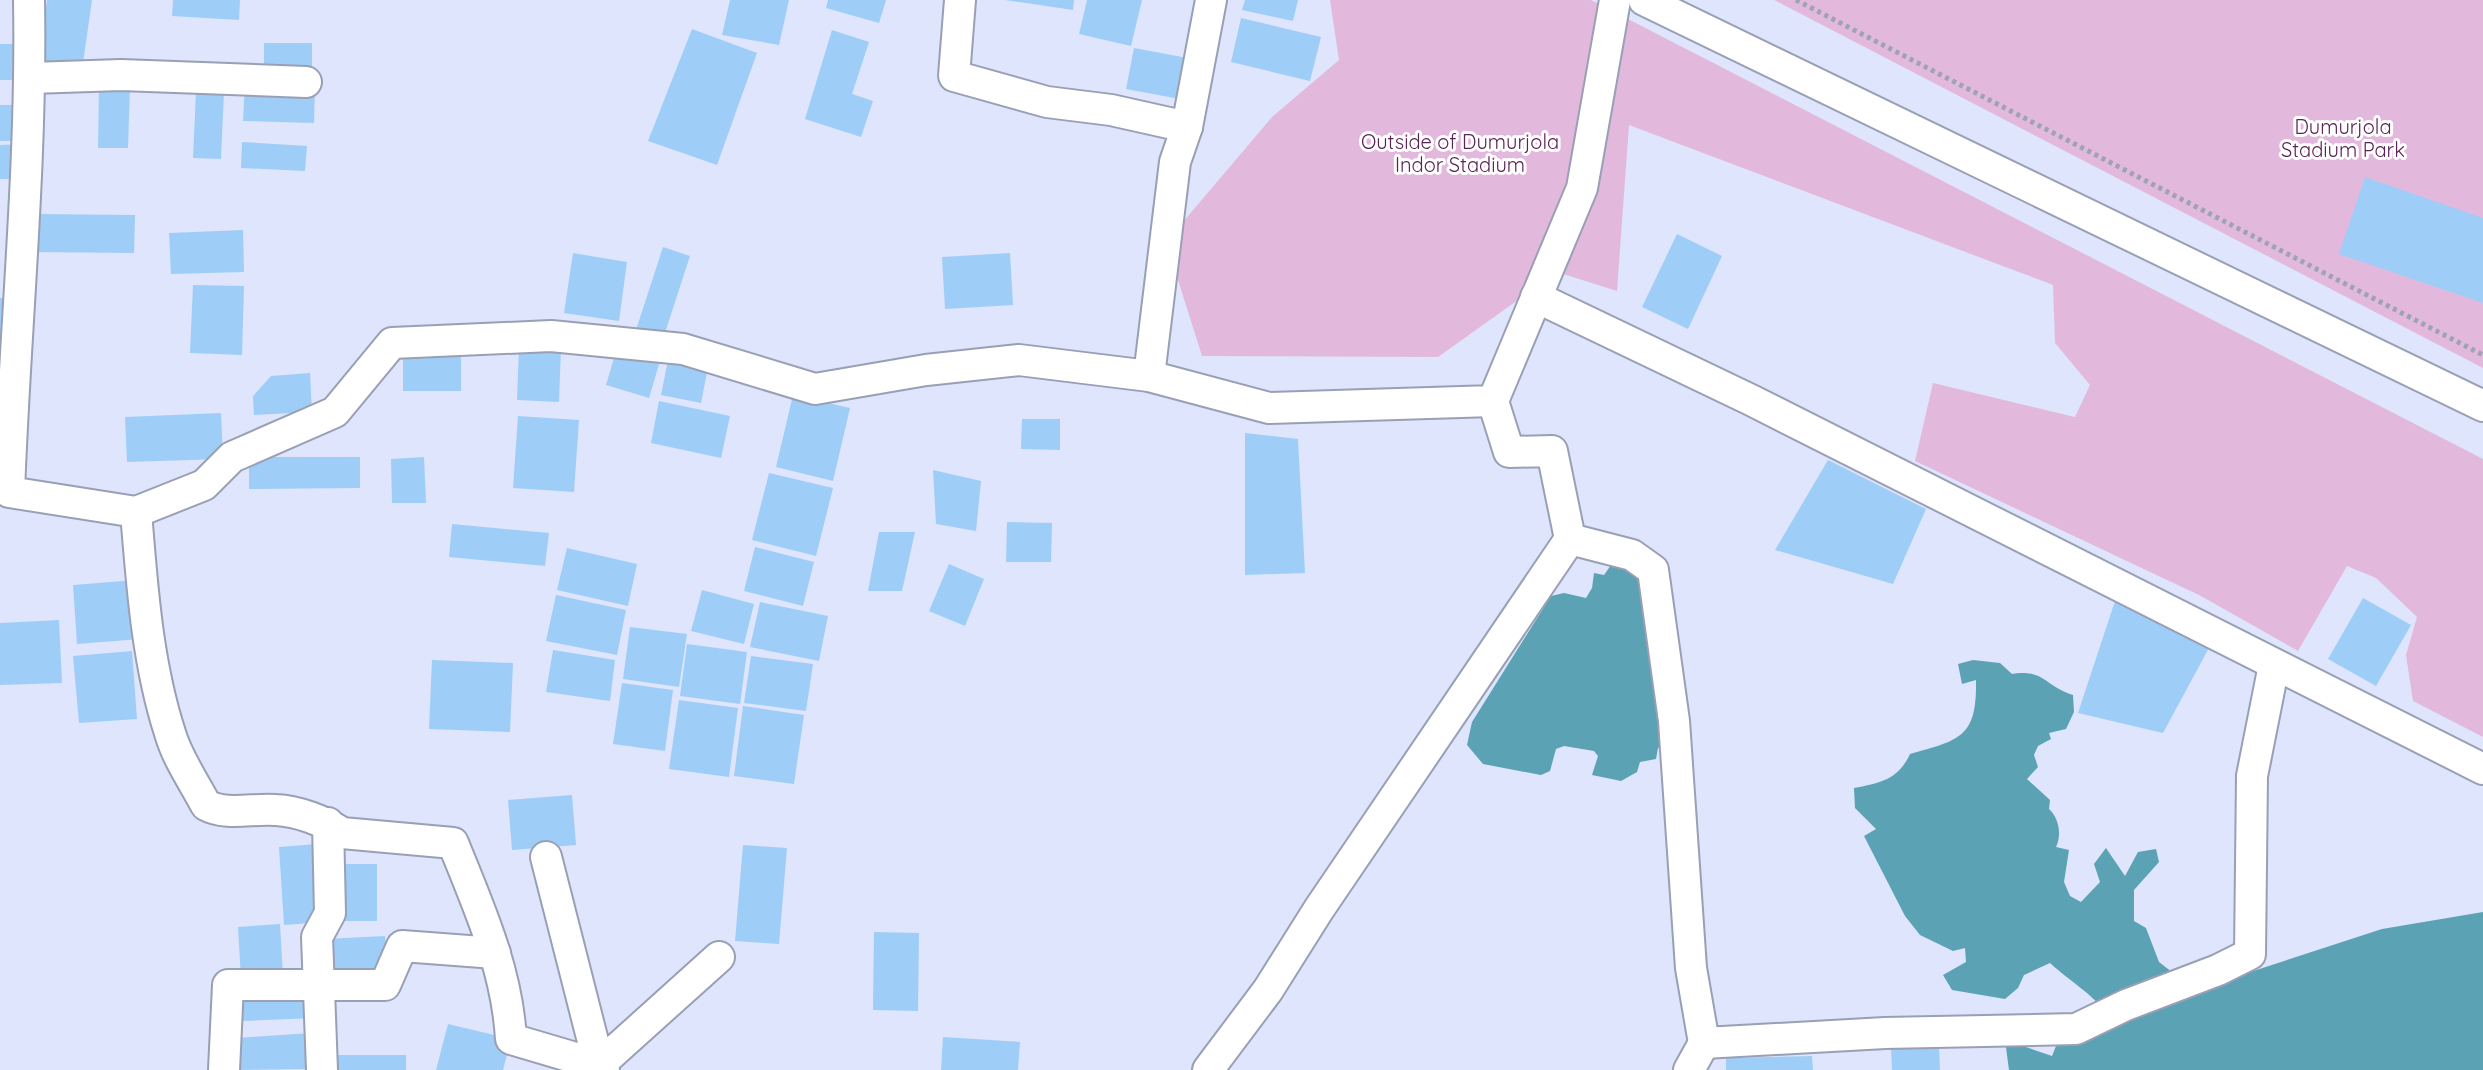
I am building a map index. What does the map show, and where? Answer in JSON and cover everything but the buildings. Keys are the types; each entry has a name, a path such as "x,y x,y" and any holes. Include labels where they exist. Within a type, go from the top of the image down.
{"street":[{"path":"29,0 31,78 4,492 136,512 204,485 232,457 335,412 392,343 551,336 683,349 815,389 926,370 1019,360 1149,376 1269,408 1493,401"},
{"path":"960,0 954,76 1047,102 1111,110 1187,127"},
{"path":"1149,376 1175,162 1187,127 1211,0"},
{"path":"1208,1070 1268,990 1319,909 1570,539 1552,451 1509,452 1493,401 1582,188 1615,0"},
{"path":"1644,0 2483,406"},
{"path":"31,78 121,75 306,82"},
{"path":"1536,297 1751,400 2483,769"},
{"path":"136,512 141,578 158,687 170,736 206,805 217,811 279,809 328,823 342,833 453,843 495,953 508,998 511,1039 602,1068"},
{"path":"1570,539 1632,555 1653,570 1674,721 1691,968 1704,1043 1689,1070"},
{"path":"1704,1043 1885,1033 2076,1029 2250,954 2252,776 2274,665"},
{"path":"322,1070 317,937 330,913 328,823"},
{"path":"546,857 602,1068"},
{"path":"224,1070 228,985 385,985 402,946 495,953"},
{"path":"602,1068 719,957"}],"path":[{"path":"1796,0 2483,355"}],"green space":[{"name":"Outside of Dumurjola Indor Stadium","path":"1330,0 1591,0 2483,459 2483,737 2413,701 2406,655 2417,617 2376,578 2347,566 2298,651 2201,596 1915,461 1933,383 2075,417 2090,385 2055,343 2053,285 1629,125 1617,291 1557,272 1438,357 1202,356 1166,242 1272,117 1339,60"},
{"name":"Dumurjola Stadium Park","path":"1774,0 2483,0 2483,368"}],"water":[{"path":"1616,558 1632,567 1644,585 1665,744 1658,748 1656,759 1640,762 1637,772 1621,781 1592,775 1598,756 1594,751 1564,746 1556,749 1550,771 1541,775 1483,764 1467,745 1472,722 1551,596 1564,593 1586,598 1592,588 1594,573 1604,575"},
{"path":"1973,660 2000,663 2012,674 2038,676 2073,695 2074,712 2066,729 2049,733 2051,739 2038,746 2034,755 2038,767 2027,779 2050,800 2049,809 2058,827 2056,847 2069,850 2064,882 2070,896 2081,902 2100,882 2094,864 2106,848 2125,876 2138,852 2156,849 2159,862 2134,890 2134,921 2146,928 2159,962 2195,990 2382,929 2483,912 2483,1070 2009,1070 2005,1040 2052,1056 2056,1046 2053,1036 2111,1018 2090,995 2050,963 2024,975 2018,988 2005,999 1952,990 1943,975 1966,962 1965,948 1953,951 1920,935 1905,916 1864,836 1876,829 1855,808 1854,788 1887,779 1900,770 1910,754 1942,745 1969,725 1976,699 1976,680 1962,684 1958,664"}]}
